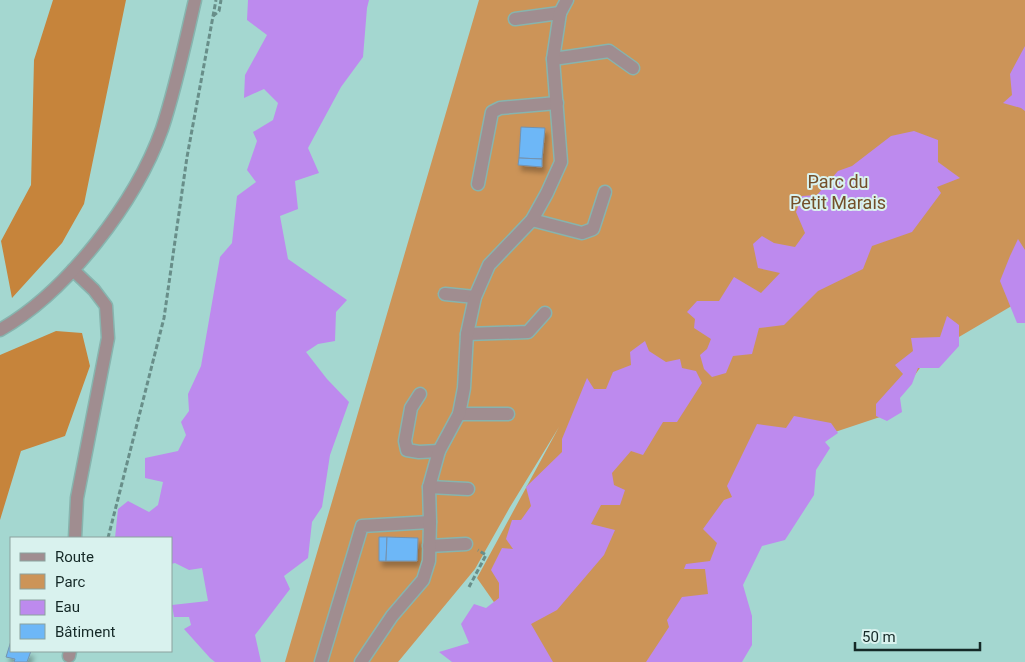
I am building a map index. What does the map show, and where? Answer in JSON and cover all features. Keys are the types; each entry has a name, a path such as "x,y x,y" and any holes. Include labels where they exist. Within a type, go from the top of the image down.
{"street":[{"path":"0,330 42,300 73,270 123,206 147,164 161,130 173,94 195,0"},
{"path":"361,662 392,616 423,580 429,561 429,487 439,451 459,414 464,388 467,334 475,297 489,265 532,220 561,162 554,59 560,14 567,0"},
{"path":"514,19 560,14"},
{"path":"554,59 609,51 633,68"},
{"path":"478,184 492,112 500,108 557,103"},
{"path":"532,220 582,233 594,229 605,192"},
{"path":"73,270 94,290 106,306 108,338 77,498 75,537"},
{"path":"446,294 475,297"},
{"path":"467,334 528,332 545,313"},
{"path":"420,394 411,408 405,441 407,450 419,452 439,451"},
{"path":"459,414 508,414"},
{"path":"429,487 468,489"},
{"path":"321,662 362,526 430,522"},
{"path":"430,546 466,544"}],"path":[{"path":"108,537 164,318 187,157 216,0"},
{"path":"213,17 219,11 221,0"},
{"path":"466,544 486,555 469,587"}],"green space":[{"name":"Parc du Petit Marais","path":"479,0 1025,0 1025,298 930,354 886,415 784,449 686,662 536,662 477,578 559,427 475,569 398,662 285,662"}],"shaded area":[{"path":"53,0 126,0 84,204 62,243 12,298 1,241 31,185 34,60"},
{"path":"56,331 82,333 90,366 65,436 21,451 0,520 0,355"}],"water":[{"path":"248,0 369,0 363,57 341,87 308,148 319,173 295,181 298,209 280,216 288,259 347,300 336,312 335,341 318,344 306,352 327,379 349,402 330,455 322,507 312,522 308,558 284,576 290,589 255,635 261,662 215,662 184,629 191,625 189,617 174,617 172,605 208,601 202,568 189,570 175,563 172,564 172,537 115,537 118,509 128,501 149,512 158,505 163,482 145,478 145,458 178,451 186,435 181,422 189,411 188,394 201,366 220,257 232,243 237,196 256,182 247,170 257,141 253,132 273,120 278,103 264,89 244,98 245,75 267,35 247,20"},
{"path":"1025,46 1025,111 1003,103 1012,95 1010,74"},
{"path":"914,131 938,140 938,162 960,178 937,187 941,193 912,232 872,246 863,269 818,291 784,325 759,328 752,354 733,356 726,373 712,377 704,369 700,355 707,349 711,339 694,328 695,319 687,312 697,301 719,301 734,277 761,293 780,273 758,268 753,244 762,236 774,243 795,247 805,233 796,212 802,196 817,195 838,171 852,166 891,136"},
{"path":"1018,239 1025,250 1025,323 1017,323 1000,281"},
{"path":"947,316 959,325 959,346 939,368 918,368 912,384 900,398 902,412 887,421 876,416 876,404 903,374 895,365 913,351 911,338 940,337"},
{"path":"645,341 649,351 666,362 680,359 682,368 696,371 702,383 677,422 663,422 643,455 631,451 612,473 614,485 625,490 620,505 601,505 591,524 615,530 604,555 557,610 531,624 553,662 452,662 439,652 469,643 461,624 474,604 486,608 499,598 499,583 491,570 502,548 513,549 506,539 512,520 521,520 531,506 526,487 562,452 562,439 587,378 594,389 606,389 613,372 631,365 630,352"},
{"path":"794,416 831,423 838,433 825,442 830,448 816,470 814,495 785,540 762,546 743,585 752,616 752,645 742,662 646,662 669,627 667,620 682,597 708,594 705,569 684,569 686,564 710,561 717,543 703,529 724,500 732,497 727,486 757,424 786,428"}],"building":[{"path":"521,127 545,128 542,159 519,158"},
{"path":"519,158 542,159 542,167 518,165"},
{"path":"379,537 387,537 386,561 379,561"},
{"path":"387,537 418,538 417,561 386,561"},
{"path":"10,644 10,652 31,652 27,662 14,662 15,659 6,657"}]}
